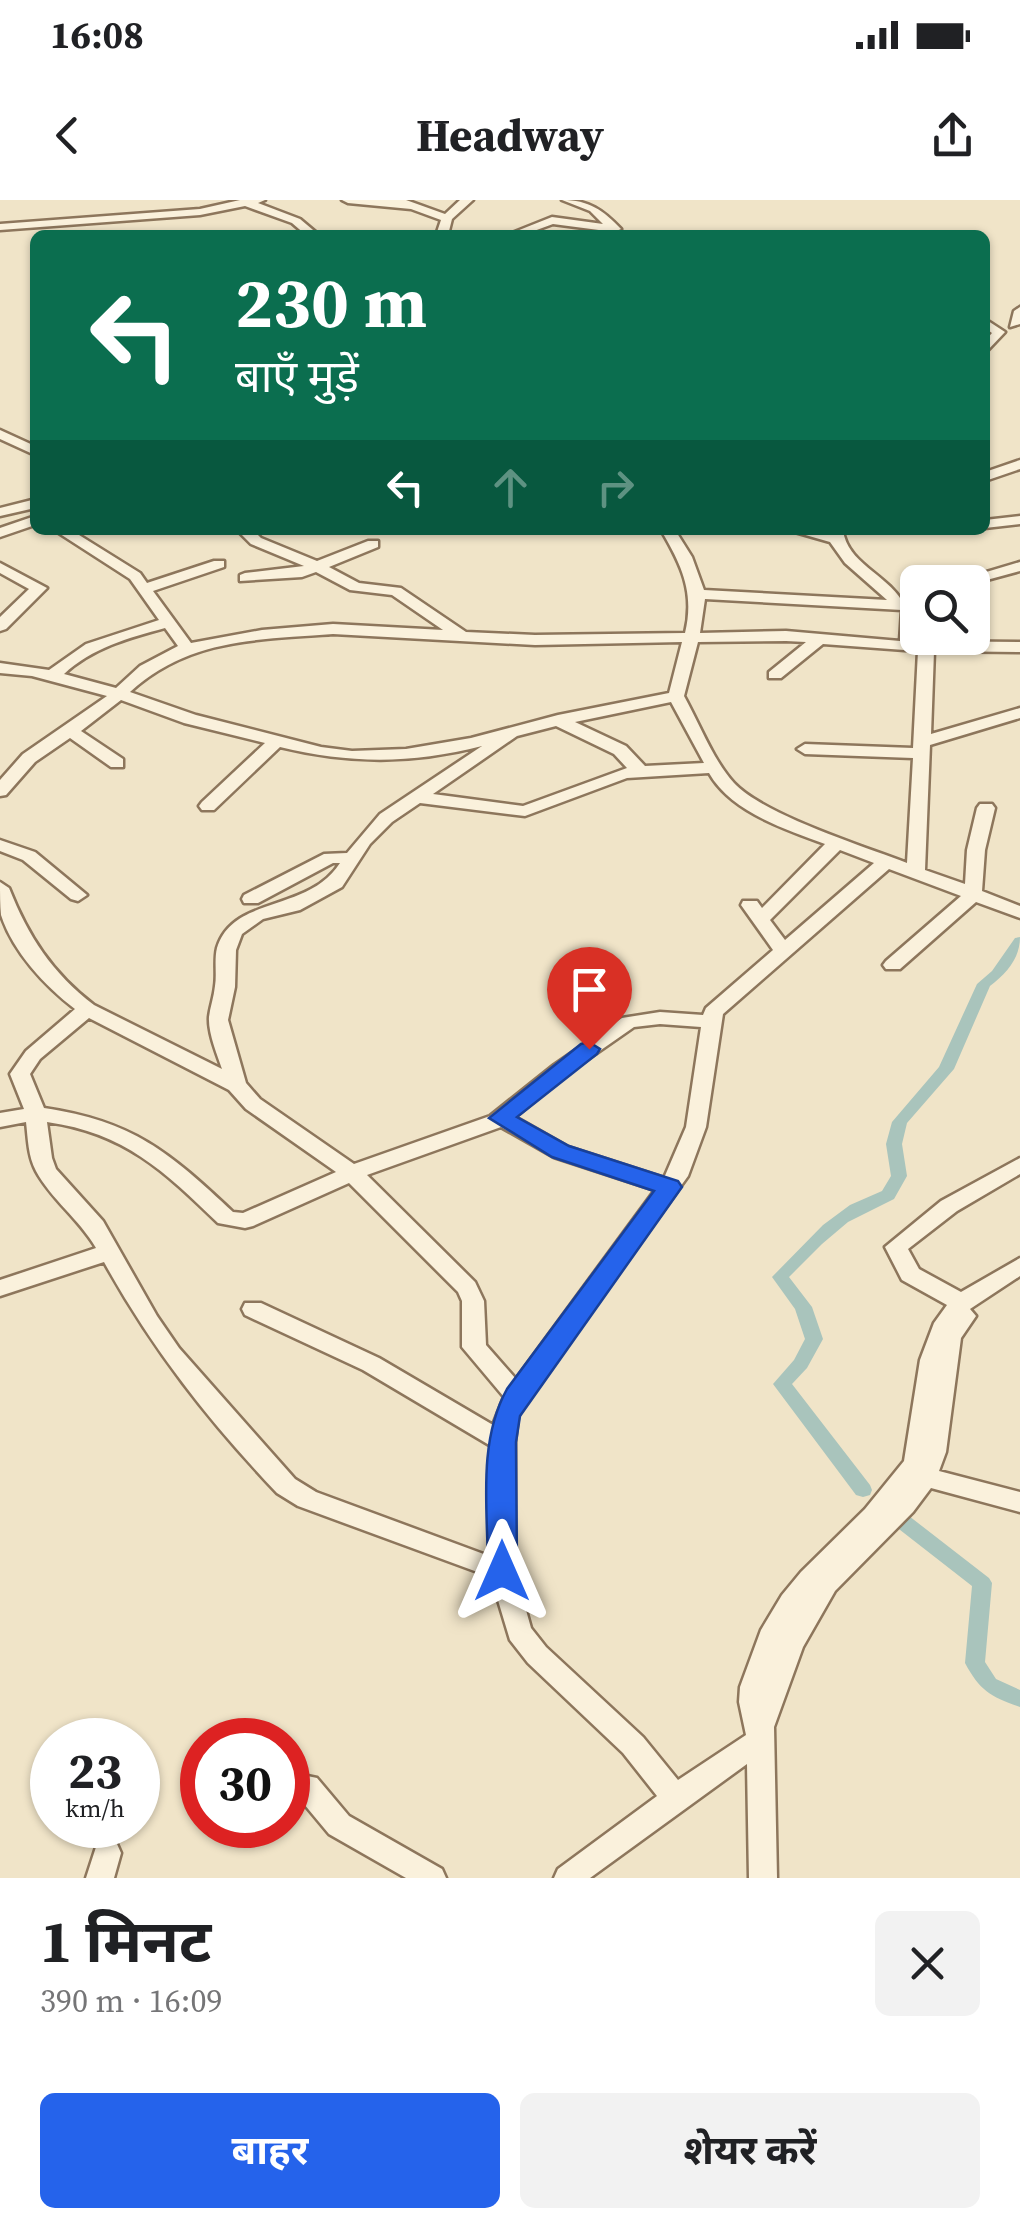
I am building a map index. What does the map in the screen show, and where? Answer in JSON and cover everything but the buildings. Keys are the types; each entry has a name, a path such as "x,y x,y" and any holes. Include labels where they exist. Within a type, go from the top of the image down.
{"street":[{"path":"0,226 196,213 259,200"},
{"path":"348,200 410,206"},
{"path":"396,200 446,218"},
{"path":"443,230 446,218 468,200"},
{"path":"568,200 594,210 617,230"},
{"path":"242,201 296,220 307,230"},
{"path":"526,230 552,220 605,230"},
{"path":"990,345 999,335 991,326 1018,319"},
{"path":"0,434 30,448"},
{"path":"990,475 1020,464"},
{"path":"0,512 30,509"},
{"path":"0,533 30,512"},
{"path":"990,523 1020,520"},
{"path":"69,535 135,576 187,648"},
{"path":"249,535 355,587 396,591 464,638"},
{"path":"671,535 698,582 693,638 676,696 722,782 743,802 1020,912"},
{"path":"837,535 849,558 900,597"},
{"path":"244,578 293,574 373,544"},
{"path":"146,588 219,564"},
{"path":"990,574 1020,566"},
{"path":"0,568 40,588 0,626"},
{"path":"698,594 900,603"},
{"path":"52,676 70,658 95,644 168,623"},
{"path":"1,787 29,758 120,694 134,677 187,648 316,629 464,638 821,638 900,645"},
{"path":"775,675 821,638"},
{"path":"990,647 1020,647"},
{"path":"916,873 926,655"},
{"path":"0,668 52,676 120,694 190,719 321,752 385,756 439,749 676,696"},
{"path":"805,749 921,747 1020,714"},
{"path":"558,720 606,741 639,770"},
{"path":"71,730 116,762"},
{"path":"236,1085 218,1020 225,987 226,950 234,932 256,915 293,906 323,892 344,874 352,858 386,818 510,734"},
{"path":"208,806 278,740"},
{"path":"418,797 524,811 639,770 715,767"},
{"path":"893,964 973,895 976,850 986,808"},
{"path":"782,949 755,912 837,842"},
{"path":"0,844 29,856 78,894"},
{"path":"252,899 330,858 352,858"},
{"path":"676,1798 634,1745 518,1632 502,1571 502,1442 506,1416 670,1187 690,1151 709,1022 720,1002 886,862"},
{"path":"0,888 24,946 67,995 236,1085 284,1129 352,1173 467,1288 473,1301 474,1347 517,1396"},
{"path":"87,1009 21,1070 36,1114 41,1158 47,1172 81,1208 171,1354 286,1486 307,1499 502,1571"},
{"path":"0,1120 36,1114 119,1134 169,1164 217,1210 236,1221 246,1221 352,1173 501,1118 561,1069 630,1022 644,1018 709,1022"},
{"path":"501,1118 561,1152 670,1187"},
{"path":"961,1302 910,1274 896,1247 949,1206 1020,1166"},
{"path":"0,1288 110,1252"},
{"path":"917,1475 916,1460 937,1333 961,1302 1020,1266"},
{"path":"763,1878 760,1734 792,1645 826,1584 904,1504 917,1475 934,1452 950,1338 975,1305 1020,1280"},
{"path":"253,1310 370,1364 502,1442"},
{"path":"917,1475 1020,1502"},
{"path":"568,1878 760,1734"},
{"path":"310,1791 339,1825 432,1878"}],"waterway":[{"path":"863,1490 782,1384 801,1364 814,1339 803,1307 780,1277 842,1218 888,1195 899,1176 894,1144 900,1122 946,1069 984,984 997,974 1020,941"},
{"path":"902,1521 982,1583 975,1663 989,1685 1020,1699"}],"route":[{"path":"502,1571 502,1442 506,1416 670,1187 561,1152 501,1118 589,1049"}]}
